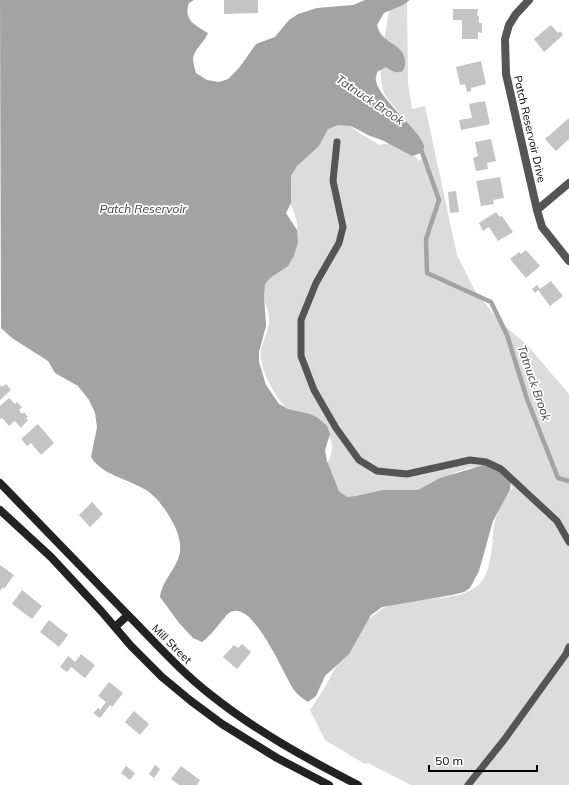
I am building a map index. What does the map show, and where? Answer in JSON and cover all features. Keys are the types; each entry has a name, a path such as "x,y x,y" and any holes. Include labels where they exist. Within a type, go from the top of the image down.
{"main road":[{"name":"Mill Street","path":"0,483 185,673 228,708 257,729 358,785"},
{"path":"0,510 51,557 116,627 131,646 162,677 222,724 277,758 329,785"},
{"path":"116,627 128,615"}],"street":[{"name":"Patch Reservoir Drive","path":"529,0 516,14 509,25 505,38 506,74 542,227 569,261"},
{"path":"537,210 569,183"}],"lane":[{"path":"337,142 333,181 343,227 339,243 316,283 302,320 301,356 314,390 359,460 377,472 407,474 470,460 486,462 502,469 557,521 569,542"},
{"path":"468,785 504,740 562,660 569,647"}],"shaded area":[{"path":"407,0 408,83 412,109 425,106 457,255 474,289 498,320 527,345 569,394 569,785 411,785 368,763 365,764 325,740 310,710 319,698 349,644 368,621 379,611 391,605 404,602 461,594 473,589 482,581 490,562 495,520 513,487 505,477 477,467 456,472 424,489 355,501 344,495 338,489 327,464 332,448 329,437 316,425 285,407 277,397 270,384 262,362 261,349 268,329 269,320 263,290 266,277 297,232 295,215 288,197 288,191 297,163 319,137 331,127 335,124 347,123 359,133 380,145 390,144 400,147 417,158 419,161 426,155 398,111 384,93 382,85 381,65 388,16 390,10"}],"water":[{"name":"Patch Reservoir","path":"0,0 194,0 189,3 189,18 208,33 197,49 193,59 196,73 207,80 219,82 228,79 239,68 256,44 275,37 289,20 298,14 317,8 353,5 365,0 410,0 403,5 384,13 377,25 384,37 402,52 405,61 404,69 396,72 386,67 377,72 376,80 379,89 385,98 418,135 423,142 424,148 419,154 412,156 351,126 338,125 328,129 319,146 297,166 291,176 291,203 286,213 297,230 298,242 294,256 288,266 270,278 265,284 264,295 266,326 259,352 259,362 266,385 279,404 288,409 310,414 318,418 327,426 330,434 325,450 327,461 339,491 347,497 383,490 418,490 440,478 484,465 495,467 511,480 510,490 493,521 479,571 470,588 464,592 452,595 382,607 371,615 349,654 325,676 316,696 308,702 294,690 267,640 248,616 238,611 229,613 202,642 193,638 179,623 160,597 161,591 176,564 180,552 178,533 168,514 158,500 146,490 108,472 96,463 91,457 97,427 95,413 89,400 78,386 55,373 48,361 12,338 1,328"}],"building":[{"path":"224,0 258,0 258,13 224,14"},
{"path":"453,9 478,9 477,16 479,16 479,23 482,23 482,33 478,32 478,39 462,39 462,20 453,20"},
{"path":"551,25 558,33 560,31 563,35 544,52 534,39"},
{"path":"481,61 486,84 471,88 471,91 467,92 465,84 460,85 456,67"},
{"path":"485,101 490,124 461,130 459,120 472,118 469,104"},
{"path":"569,118 569,139 556,151 545,139"},
{"path":"491,139 496,161 487,163 488,169 476,171 473,158 478,156 475,142"},
{"path":"500,177 504,198 493,200 494,204 481,206 476,181"},
{"path":"456,191 459,212 450,213 448,192"},
{"path":"496,212 500,217 502,216 513,232 498,241 489,227 483,231 479,223"},
{"path":"526,250 540,266 526,278 510,259 519,252 521,254"},
{"path":"551,281 563,296 550,306 538,290 535,293 532,289 537,285 540,289"},
{"path":"6,384 11,390 0,400 0,385 2,387"},
{"path":"9,398 15,404 17,402 22,407 19,410 22,414 24,412 28,417 26,418 28,420 21,428 15,421 9,426 2,418 0,419 0,406"},
{"path":"38,424 54,443 41,455 31,443 27,446 21,439"},
{"path":"92,502 103,514 90,527 79,515"},
{"path":"0,565 14,575 4,589 3,587 0,591"},
{"path":"22,590 42,606 32,619 12,604"},
{"path":"49,620 68,635 59,647 40,632"},
{"path":"242,644 251,652 237,669 223,657 234,645 238,648"},
{"path":"81,654 95,665 85,678 71,667 67,672 60,667 68,656 75,662"},
{"path":"109,682 123,693 112,707 110,705 100,718 93,713 98,708 100,710 106,702 98,696"},
{"path":"134,711 149,724 140,735 125,722"},
{"path":"155,765 160,769 154,778 149,774"},
{"path":"126,766 135,773 130,780 121,773"},
{"path":"181,766 200,780 197,785 179,785 171,779"}],"waterway":[{"name":"Tatnuck Brook","path":"419,149 422,152 439,200 426,239 427,273 491,302 507,335 527,399 558,478 569,481"}]}
